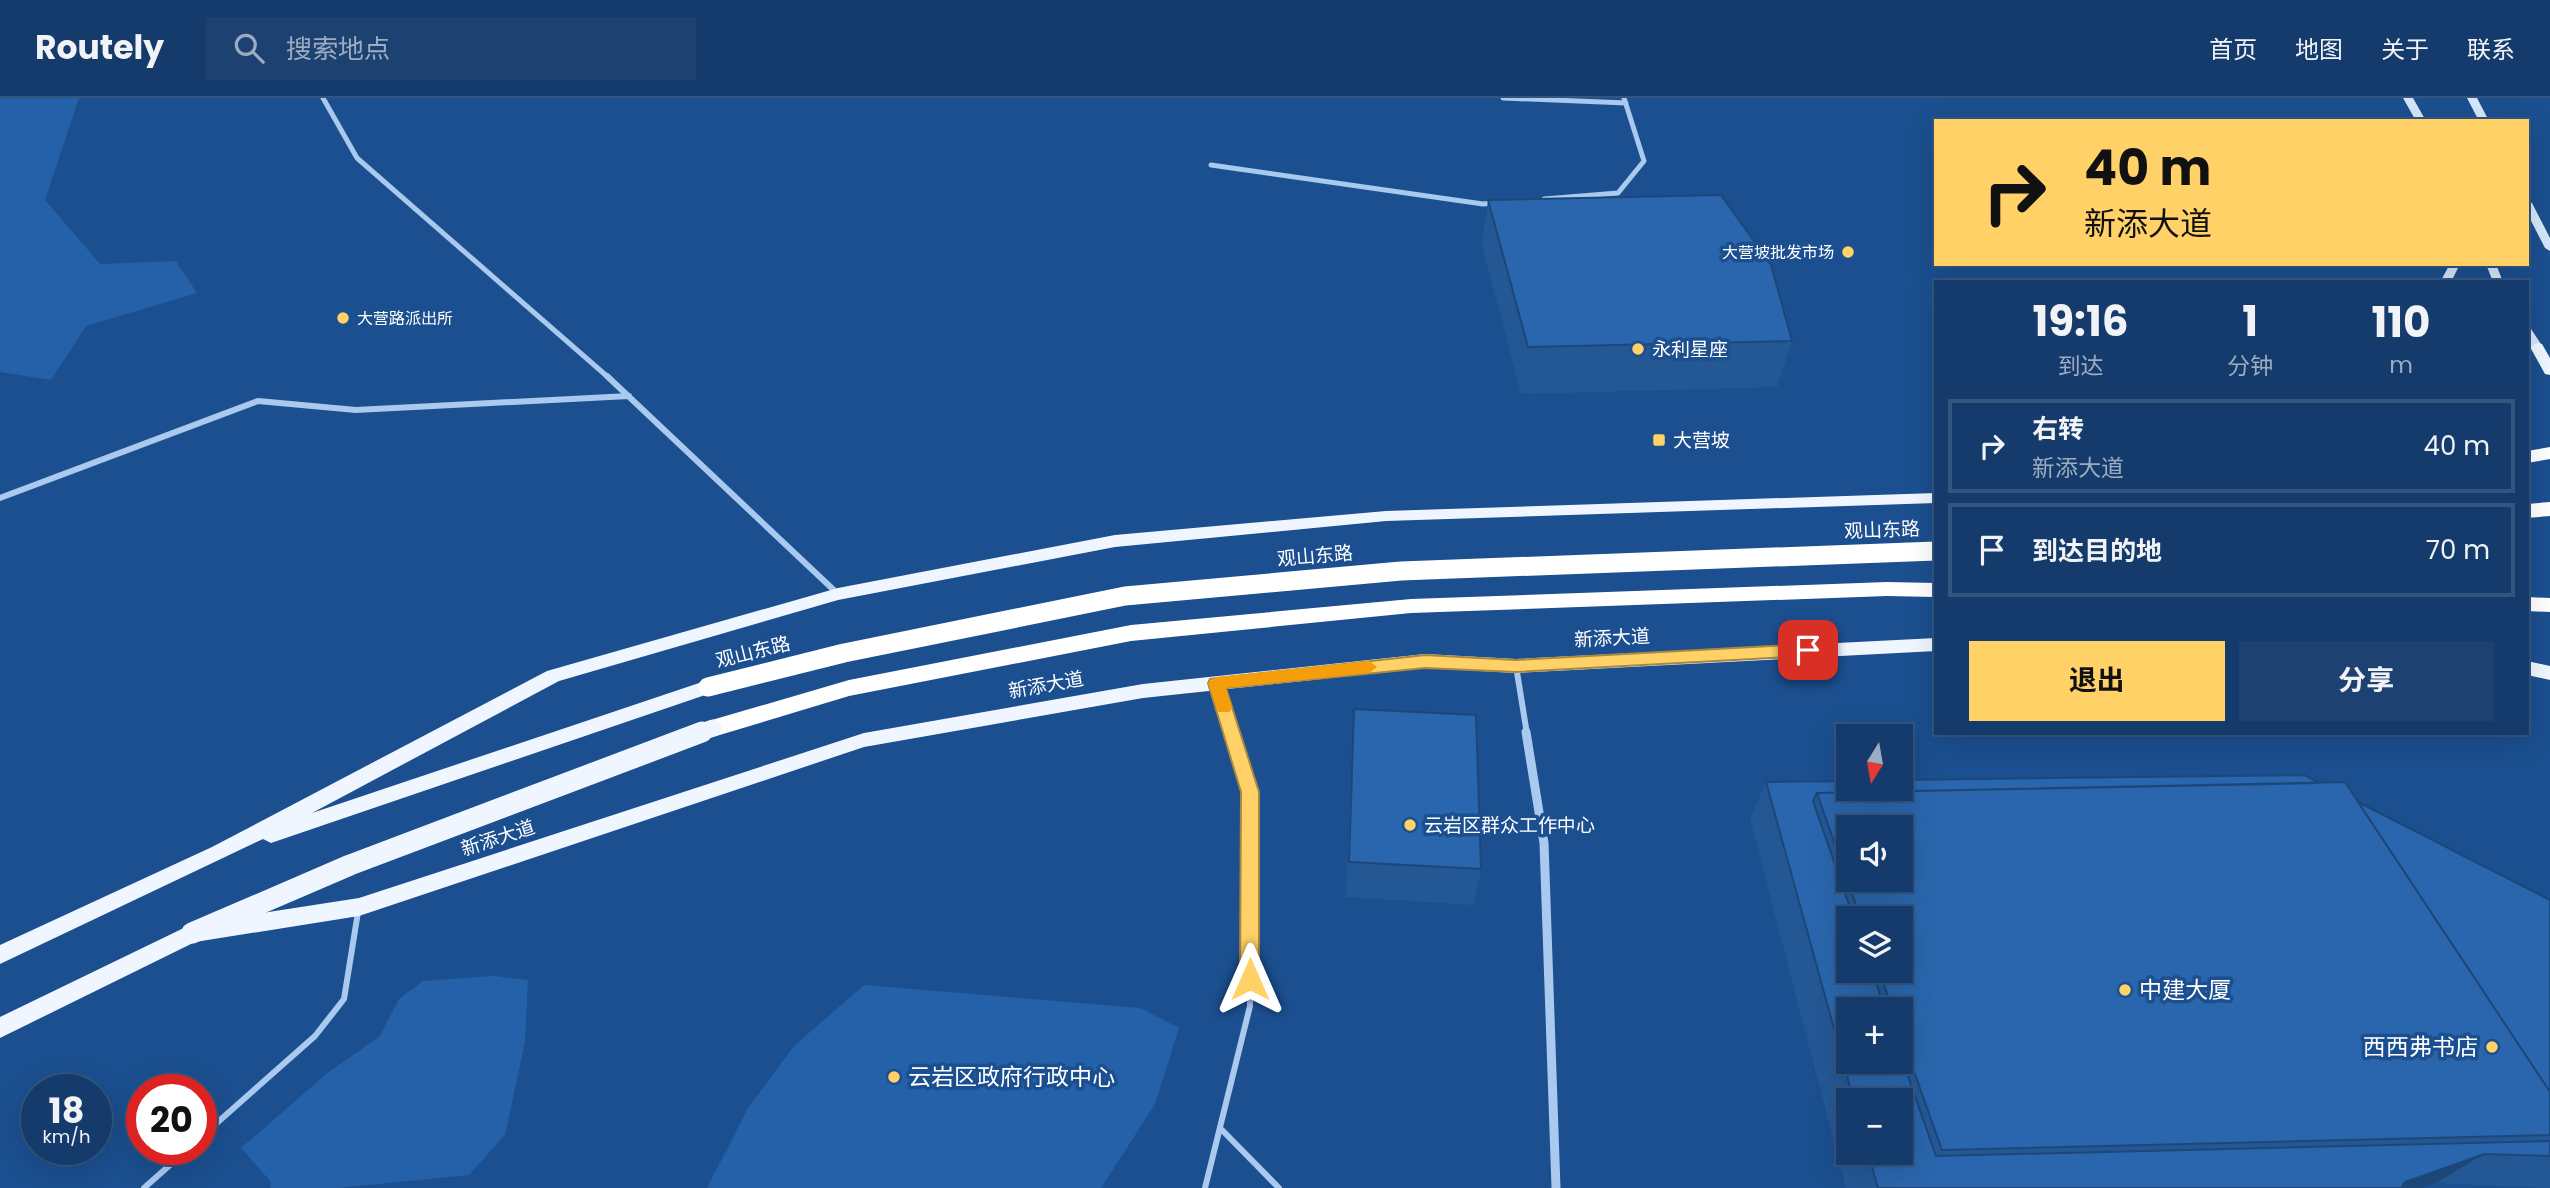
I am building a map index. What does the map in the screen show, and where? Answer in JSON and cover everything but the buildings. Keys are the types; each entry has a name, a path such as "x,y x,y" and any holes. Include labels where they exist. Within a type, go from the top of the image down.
{"highway":[{"path":"2529,457 2550,453"},
{"path":"2529,512 2550,509"},
{"name":"观山东路","path":"708,687 844,653 1125,596 1401,571 1934,551"},
{"path":"713,728 849,688 1130,633 1411,606 1887,589 1934,590"},
{"path":"2529,604 2550,605"}],"main road":[{"path":"2537,347 2550,371"},
{"path":"0,955 219,853 553,676 838,594 1115,541 1386,516 1934,498"},
{"name":"新添大道","path":"192,933 359,907 864,740 1143,691 1425,662 1516,666 1934,645"},
{"path":"2529,661 2550,661"},
{"path":"2529,668 2550,673"},
{"path":"219,853 708,687"},
{"name":"新添大道","path":"0,1028 192,933 350,865 713,728"}],"street":[{"path":"323,98 357,158 630,396 838,594"},
{"path":"1503,98 1625,100 1644,161 1618,193 1537,200"},
{"path":"2408,98 2420,119"},
{"path":"2472,98 2483,119"},
{"path":"1211,165 1483,204 1496,203"},
{"path":"2529,208 2550,248"},
{"path":"2529,334 2537,347"},
{"path":"0,498 258,401 356,410 630,396"},
{"path":"1516,666 1544,843 1556,1188"}],"lane":[{"path":"1205,1188 1250,1006 1250,792 1216,683"},
{"path":"217,1123 315,1036 344,999 359,907"},
{"path":"1220,1128 1279,1188"},
{"path":"144,1188 170,1165"}],"shaded area":[{"path":"0,98 79,98 45,200 100,264 176,261 197,293 86,326 51,380 0,372"},
{"path":"494,976 528,980 525,1042 505,1135 469,1175 338,1188 270,1188 271,1182 241,1148 330,1071 380,1036 399,999 423,981"},
{"path":"864,985 1140,1008 1179,1028 1155,1104 1101,1188 707,1188 748,1108 794,1046"}],"slow traffic":[{"path":"1224,707 1216,683 1369,667"}],"place":[{"name":"大营坡批发市场","path":"1848,252"},
{"name":"大营路派出所","path":"343,318"},
{"name":"永利星座","path":"1638,349"},
{"name":"大营坡","path":"1659,440"},
{"name":"云岩区群众工作中心","path":"1410,825"},
{"name":"中建大厦","path":"2125,990"},
{"name":"西西弗书店","path":"2492,1047"},
{"name":"云岩区政府行政中心","path":"894,1077"}],"route":[{"path":"1250,979 1250,792 1216,683 1425,662 1516,666 1808,650"}]}
